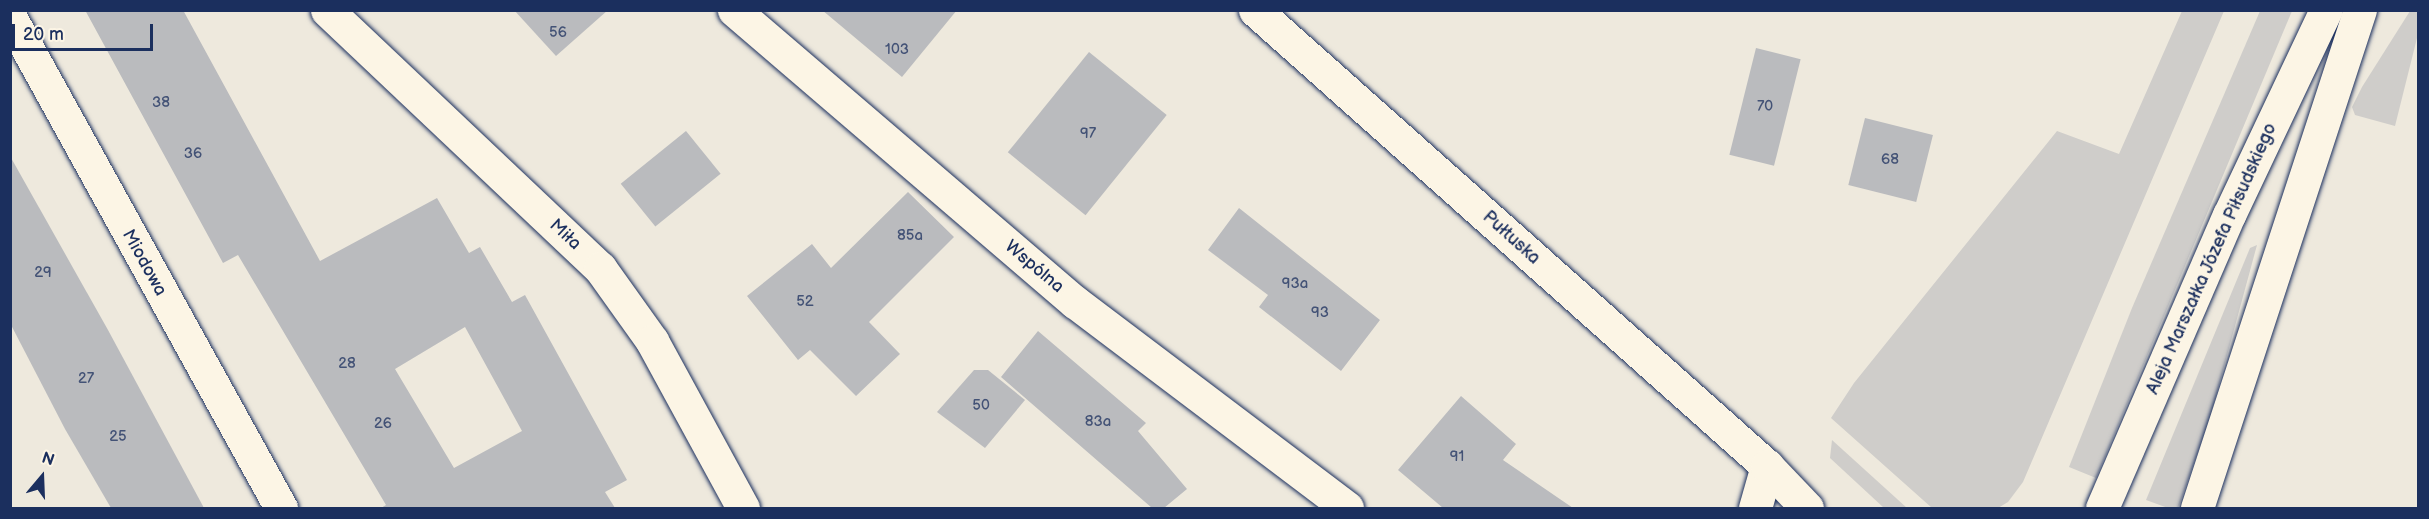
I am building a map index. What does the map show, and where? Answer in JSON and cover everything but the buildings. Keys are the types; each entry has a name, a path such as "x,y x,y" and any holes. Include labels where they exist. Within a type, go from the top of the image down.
{"street":[{"name":"Miła","path":"327,10 600,268 652,341 743,508"},
{"name":"Wspólna","path":"734,10 1075,302 1347,508"},
{"name":"Pułtuska","path":"1255,10 1767,466 1807,508"},
{"name":"Aleja Marszałka Józefa Piłsudskiego","path":"2102,508 2229,215 2326,10"},
{"path":"2197,508 2360,10"},
{"name":"Miodowa","path":"10,17 281,508"},
{"name":"Pułtuska","path":"1767,466 1832,508"},
{"path":"1755,508 1767,466"}],"shaded area":[{"path":"2182,11 2224,11 2023,482 2008,502 1998,508 1932,508 1831,418 1854,383 2057,131 2119,154"},
{"path":"2260,11 2292,11 2096,478 2069,467 2132,308"},
{"path":"2410,11 2418,11 2418,34 2395,126 2355,115 2352,107 2362,87"},
{"path":"2257,245 2210,418 2178,508 2168,508 2146,500 2250,248"},
{"path":"1832,440 1907,508 1884,508 1830,458"}]}
